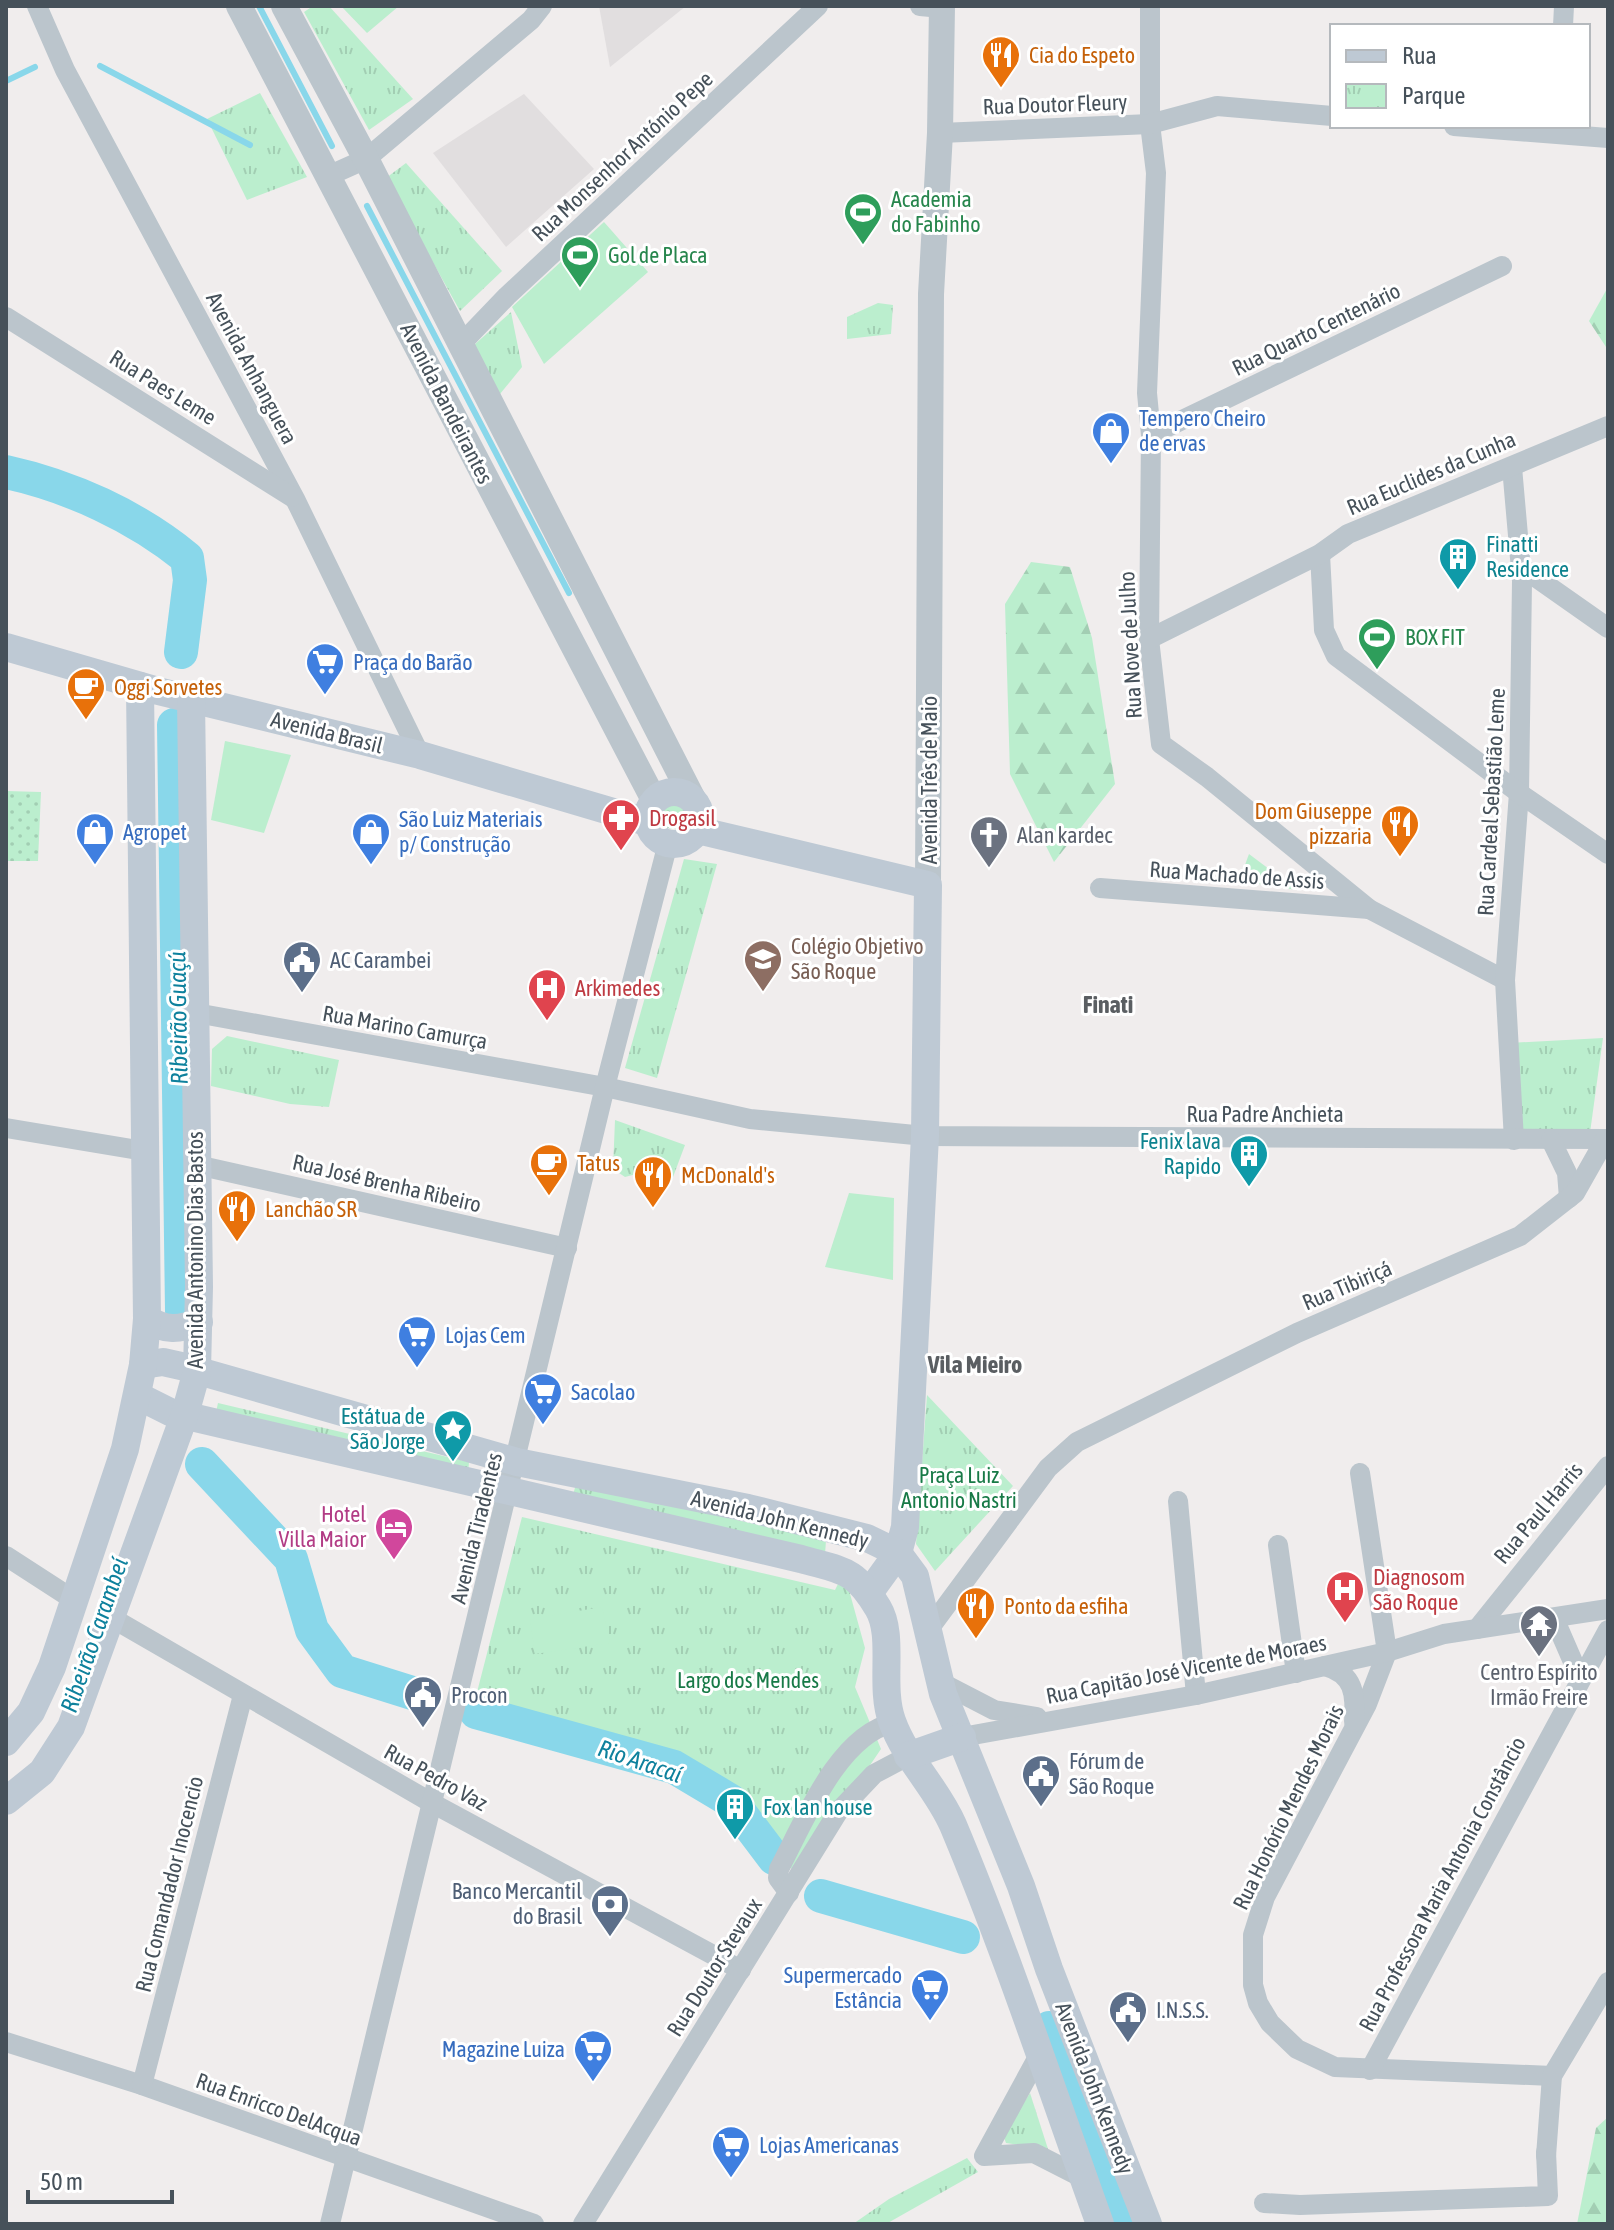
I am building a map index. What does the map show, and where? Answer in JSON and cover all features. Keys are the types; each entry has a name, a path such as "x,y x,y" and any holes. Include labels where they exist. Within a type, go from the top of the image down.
{"main road":[{"name":"Avenida Brasil","path":"6,647 191,699 650,811"},
{"path":"6,1742 31,1712 52,1667 125,1449 143,1365 147,1319 140,686"},
{"name":"Avenida Antonino Dias Bastos","path":"6,1801 42,1772 61,1748 112,1618 185,1414 197,1371 199,1322 191,699"},
{"path":"670,791 679,791 694,801 700,820 697,830 679,843 668,843 654,836 650,811 670,791"},
{"path":"697,830 928,885"},
{"name":"Avenida Três de Maio","path":"898,1553 905,1527 925,1136 928,885"},
{"path":"147,1319 171,1329 199,1322"},
{"name":"Avenida John Kennedy","path":"143,1365 163,1362 517,1462 748,1508 867,1538 898,1553 915,1576 938,1681 1148,2224"},
{"name":"Avenida John Kennedy","path":"138,1396 161,1409 847,1571 869,1593 884,1623 884,1687 893,1723 908,1756 952,1822 1100,2224"},
{"path":"125,1449 151,1447 167,1463"},
{"path":"869,1593 898,1553"},
{"path":"908,1756 962,1737"},
{"path":"1023,2010 1060,1996"}],"street":[{"name":"Avenida Anhanguera","path":"37,6 65,70 295,499 420,755"},
{"name":"Avenida Bandeirantes","path":"239,6 579,657 650,811"},
{"name":"Avenida Bandeirantes","path":"284,6 366,159 694,801"},
{"path":"328,176 366,159 531,20 542,6"},
{"name":"Rua Monsenhor António Pepe","path":"461,344 507,296 818,6"},
{"name":"Rua Doutor Fleury","path":"940,133 1150,124 1150,6"},
{"name":"Avenida Três de Maio","path":"928,885 931,294 940,133 935,7"},
{"path":"1150,124 1217,106 1330,116"},
{"name":"Rua Nove de Julho","path":"1150,124 1156,173 1147,393 1151,435 1149,639 1161,744 1207,777 1369,909 1505,980"},
{"path":"1504,128 1555,130 1608,138"},
{"name":"Rua Quarto Centenário","path":"1151,435 1502,266"},
{"name":"Rua Paes Leme","path":"6,317 295,499"},
{"name":"Rua Euclides da Cunha","path":"1149,639 1320,554 1348,534 1512,467 1568,440 1608,426"},
{"name":"Rua Cardeal Sebastião Leme","path":"1512,467 1521,567 1519,793 1505,980 1514,1140"},
{"path":"1320,554 1324,630 1336,656 1519,793 1608,854"},
{"path":"1521,567 1608,628"},
{"path":"579,657 613,640"},
{"name":"Avenida Tiradentes","path":"330,2224 517,1462 605,1087 668,843"},
{"name":"Rua Machado de Assis","path":"1100,888 1369,909"},
{"name":"Rua Marino Camurça","path":"196,1013 605,1087 750,1119 925,1136"},
{"path":"6,1128 144,1151"},
{"name":"Rua Padre Anchieta","path":"925,1136 1607,1140"},
{"path":"1551,1140 1567,1173 1569,1198"},
{"name":"Rua Tibiriçá","path":"929,1629 1048,1468 1077,1442 1297,1333 1520,1236 1569,1198 1593,1167 1607,1140"},
{"name":"Rua José Brenha Ribeiro","path":"197,1165 567,1248"},
{"name":"Rua Paul Harris","path":"1477,1629 1608,1466"},
{"path":"1360,1473 1387,1652"},
{"path":"1178,1501 1196,1695"},
{"path":"1278,1545 1296,1673"},
{"path":"6,1556 74,1600"},
{"name":"Rua Capitão José Vicente de Moraes","path":"962,1737 1196,1695 1387,1652 1444,1634 1608,1609"},
{"name":"Rua Pedro Vaz","path":"112,1618 432,1803 741,1970"},
{"path":"1554,1618 1580,1678"},
{"name":"Rua Professora Maria Antonia Constâncio","path":"1370,2070 1608,1630"},
{"name":"Rua Honório Mendes Morais","path":"1387,1652 1353,1730 1265,1897 1253,1935 1253,1985 1258,2003 1270,2023 1297,2049 1335,2067 1552,2076"},
{"path":"1325,1666 1341,1670 1350,1681 1355,1693 1353,1730"},
{"path":"938,1681 994,1710 1053,1720"},
{"name":"Rua Comandador Inocencio","path":"142,2085 243,1695"},
{"path":"789,1893 778,1878 779,1869 834,1766 880,1726 893,1723"},
{"name":"Rua Doutor Stevaux","path":"583,2224 838,1812 874,1774 908,1756"},
{"path":"1264,2203 1300,2205 1548,2196 1546,2154 1552,2076 1608,1982"},
{"name":"Rua Enricco DelAcqua","path":"6,2042 142,2085 534,2224"},
{"path":"1039,2055 984,2156 1034,2153 1083,2178"}],"shaded area":[{"path":"599,6 686,6 610,67"},
{"path":"524,94 594,169 506,247 433,153"}],"green space":[{"path":"313,6 329,6 413,99 369,130 304,12"},
{"path":"341,6 399,6 367,33"},
{"path":"260,93 307,177 247,200 207,119"},
{"path":"406,163 502,271 460,311 386,178"},
{"name":"Gol de Placa","path":"604,222 648,272 544,364 512,307"},
{"path":"1608,287 1608,350 1589,321"},
{"path":"878,303 893,305 891,334 847,339 847,317"},
{"path":"511,312 522,367 500,394 474,345"},
{"path":"1031,562 1070,567 1092,638 1115,784 1054,862 1010,774 1005,604"},
{"path":"225,741 291,755 264,833 211,820"},
{"path":"6,791 41,792 38,861 6,861"},
{"path":"673,799 679,800 687,808 687,820 679,828 673,829 667,828 659,820 658,814 659,808 667,800"},
{"path":"1249,854 1297,890 1239,881"},
{"path":"684,859 717,864 657,1078 625,1068"},
{"path":"227,1036 339,1060 329,1107 290,1104 211,1086 212,1049"},
{"path":"1603,1038 1589,1140 1514,1140 1509,1043"},
{"path":"615,1120 685,1145 670,1185 655,1189 644,1172 625,1177 613,1169"},
{"path":"849,1193 894,1198 893,1280 825,1267"},
{"name":"Praça Luiz Antonio Nastri","path":"927,1395 1013,1486 935,1571 916,1544"},
{"path":"218,1403 469,1462 468,1474 216,1412"},
{"path":"576,1484 826,1540 825,1555 573,1495"},
{"name":"Largo dos Mendes","path":"522,1517 835,1590 844,1572 865,1648 855,1687 881,1749 797,1873 779,1856 735,1798 684,1765 613,1738 475,1700"},
{"path":"602,1607 610,1643 535,1654 530,1619"},
{"path":"1030,2093 1048,2149 1006,2143 1003,2135"},
{"path":"1608,2117 1608,2224 1577,2224 1596,2128"},
{"path":"967,2158 978,2172 886,2224 853,2224 889,2199"}],"waterway":[{"path":"259,6 332,146"},
{"path":"100,66 250,145"},
{"path":"6,81 35,67"},
{"path":"367,206 569,593"},
{"name":"Ribeirão Guaçú","path":"6,472 54,485 101,504 146,529 187,558 190,580 181,652"},
{"name":"Ribeirão Guaçú","path":"174,725 182,1311"},
{"name":"Rio Aracaí","path":"202,1464 291,1559 312,1630 342,1671 425,1697"},
{"name":"Rio Aracaí","path":"476,1712 674,1767 731,1801 774,1858"},
{"name":"Rio Aracaí","path":"821,1896 963,1937"},
{"name":"Rio Aracaí","path":"1049,2028 1120,2224"}],"place":[{"name":"Cia do Espeto","path":"1001,89"},
{"name":"Academia do Fabinho","path":"863,246"},
{"name":"Gol de Placa","path":"580,289"},
{"name":"Tempero Cheiro de ervas","path":"1111,465"},
{"name":"Finatti Residence","path":"1458,591"},
{"name":"BOX FIT","path":"1377,671"},
{"name":"Praça do Barão","path":"325,696"},
{"name":"Oggi Sorvetes","path":"86,721"},
{"name":"Drogasil","path":"621,852"},
{"name":"Dom Giuseppe pizzaria","path":"1400,858"},
{"name":"Agropet","path":"95,866"},
{"name":"São Luiz Materiais p/ Construção","path":"371,866"},
{"name":"Alan kardec","path":"989,869"},
{"name":"Colégio Objetivo São Roque","path":"763,993"},
{"name":"AC Carambei","path":"302,994"},
{"name":"Arkimedes","path":"547,1022"},
{"name":"Fenix lava Rapido","path":"1249,1188"},
{"name":"Tatus","path":"549,1197"},
{"name":"McDonald's","path":"653,1209"},
{"name":"Lanchão SR","path":"237,1243"},
{"name":"Lojas Cem","path":"417,1369"},
{"name":"Sacolao","path":"543,1426"},
{"name":"Estátua de São Jorge","path":"453,1463"},
{"name":"Hotel Villa Maior","path":"394,1561"},
{"name":"Diagnosom São Roque","path":"1345,1624"},
{"name":"Ponto da esfiha","path":"976,1640"},
{"name":"Centro Espírito Irmão Freire","path":"1539,1658"},
{"name":"Procon","path":"423,1729"},
{"name":"Fórum de São Roque","path":"1041,1808"},
{"name":"Fox lan house","path":"735,1841"},
{"name":"Banco Mercantil do Brasil","path":"610,1938"},
{"name":"Supermercado Estância","path":"930,2022"},
{"name":"I.N.S.S.","path":"1128,2044"},
{"name":"Magazine Luiza","path":"593,2083"},
{"name":"Lojas Americanas","path":"731,2179"}],"district":[{"name":"Finati","path":"1108,1004"},
{"name":"Vila Mieiro","path":"975,1364"}],"water label":[{"name":"Ribeirão Carambeí","path":"94,1635"}]}
